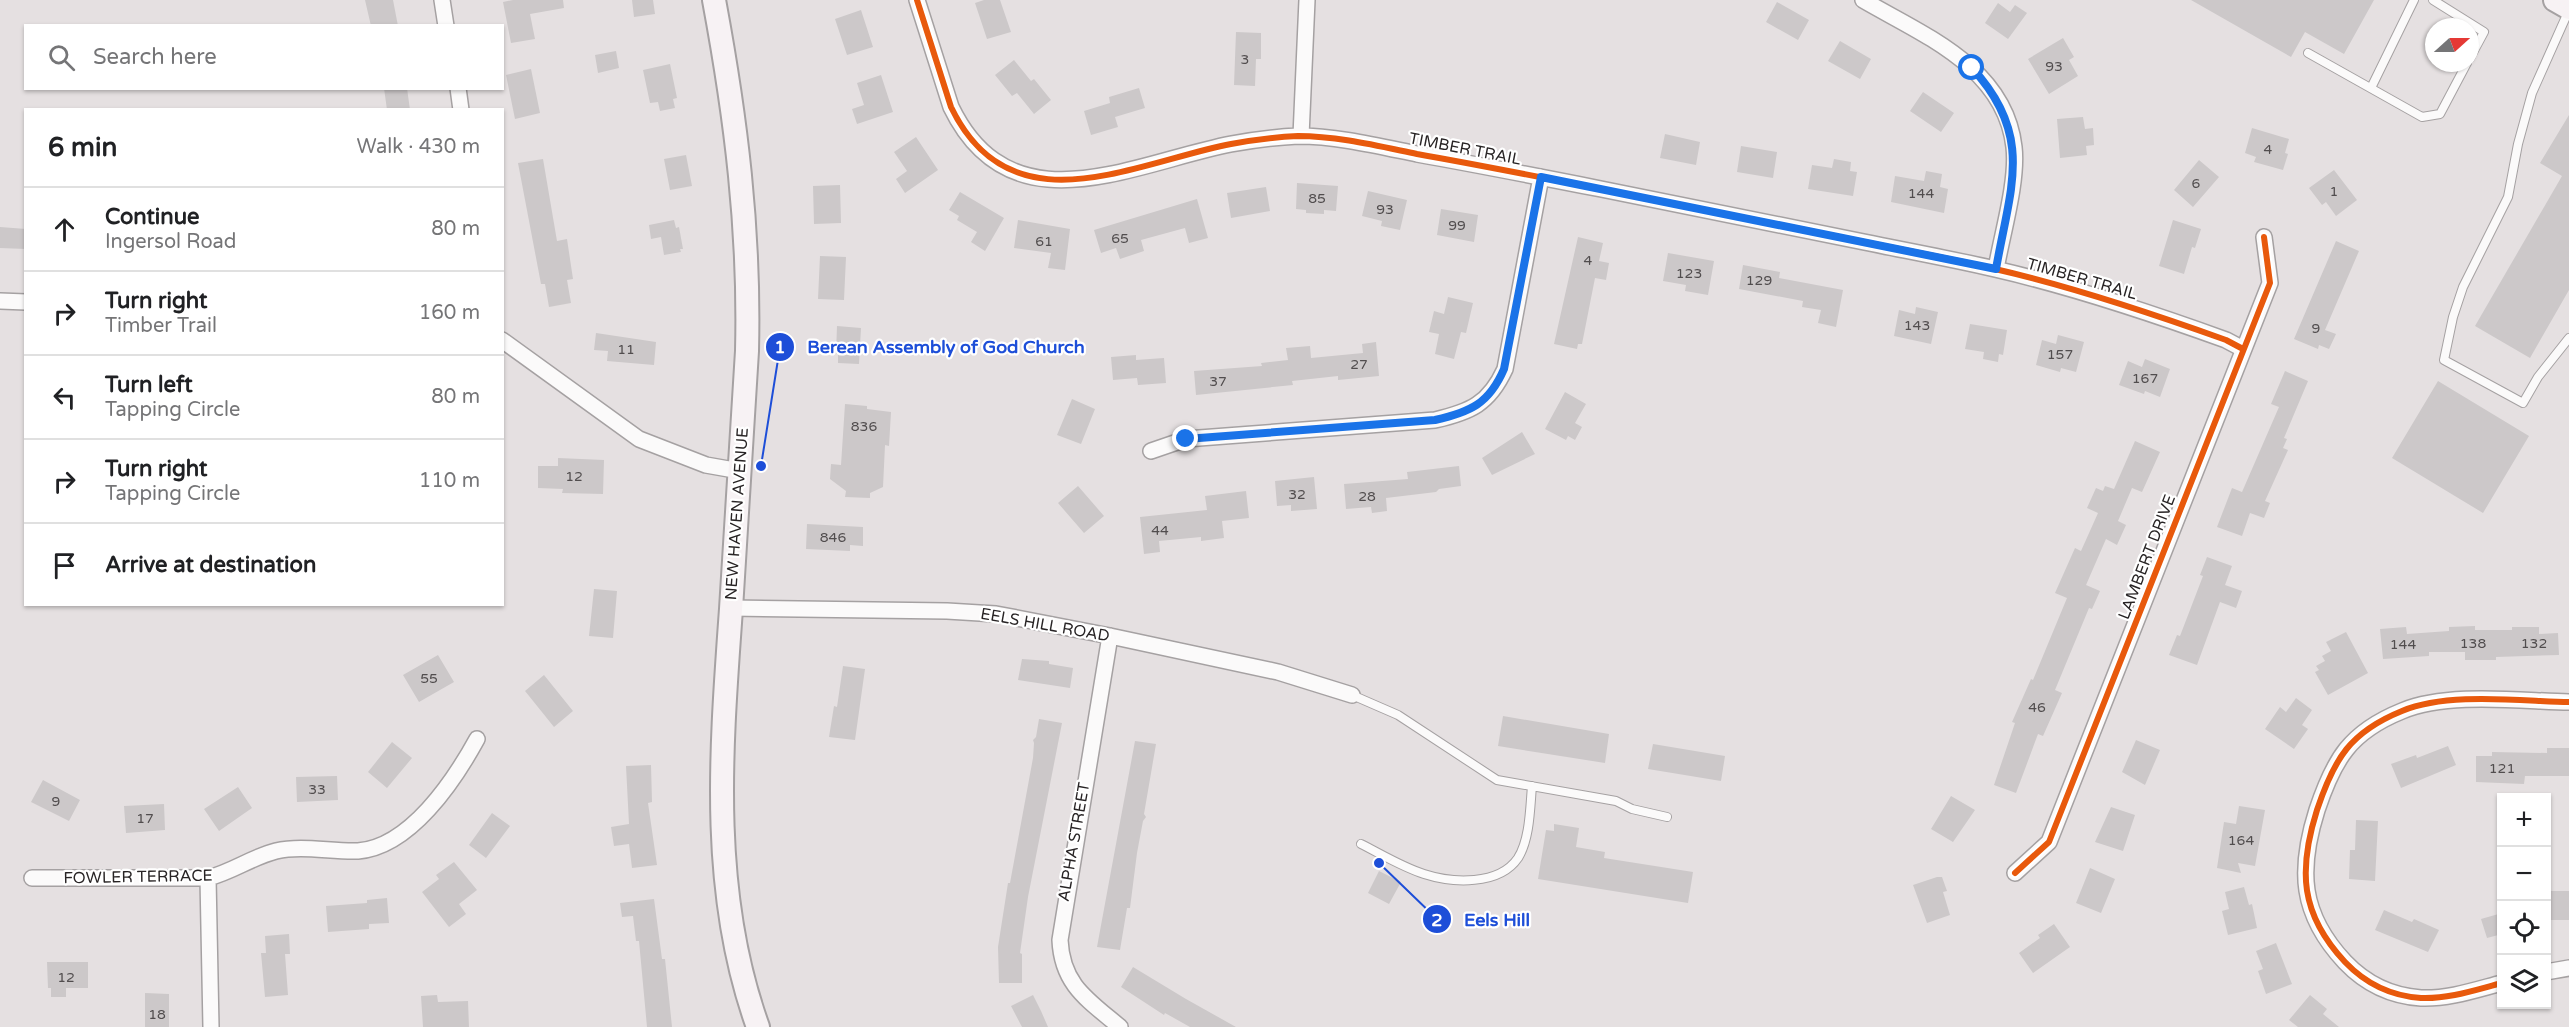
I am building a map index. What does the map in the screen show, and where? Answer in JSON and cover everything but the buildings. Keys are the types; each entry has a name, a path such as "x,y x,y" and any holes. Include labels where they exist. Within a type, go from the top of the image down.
{"main road":[{"name":"NEW HAVEN AVENUE","path":"714,0 733,109 747,237 747,351 723,704 721,823 723,858 735,946 758,1027"},
{"path":"2555,0 2569,9"}],"street":[{"path":"442,0 446,24"},
{"name":"TIMBER TRAIL","path":"917,0 951,107 958,120 975,144 986,154 1013,171 1028,176 1063,180 1092,179 1230,144 1301,136 1353,142 1541,177 1996,269 2111,301 2226,339 2243,349"},
{"path":"1301,136 1307,0"},
{"path":"1863,0 1955,53 1988,84 2000,103 2009,123 2014,147 2014,170 1996,269"},
{"path":"458,90 461,108"},
{"path":"1151,451 1186,439 1435,420 1467,411 1480,404 1491,394 1504,369 1541,177"},
{"name":"LAMBERT DRIVE","path":"2015,873 2049,842 2270,283 2264,237"},
{"path":"0,301 24,302"},
{"path":"504,341 639,439 706,465 740,471"},
{"name":"EELS HILL ROAD","path":"731,608 947,611 996,614 1278,672 1352,694"},
{"name":"ALPHA STREET","path":"1110,636 1059,940 1063,965 1075,987 1120,1027"},
{"path":"2497,984 2456,995 2420,998 2387,991 2369,982 2337,954 2319,927 2306,880 2304,860 2307,842 2337,760 2366,729 2403,710 2445,700 2569,702"},
{"name":"FOWLER TERRACE","path":"32,878 208,878 232,871 276,851 299,849 356,851 382,845 401,834 428,809 463,764 477,739"},
{"path":"208,878 211,1027"},
{"path":"2551,971 2569,968"}],"lane":[{"path":"2371,88 2414,0"},
{"path":"2433,0 2462,18"},
{"path":"2569,9 2532,93 2518,144 2508,197 2463,288 2453,317 2444,360 2523,403 2538,377 2569,338"},
{"path":"2479,29 2484,32 2479,41"},
{"path":"2308,53 2422,117 2440,114 2462,72"},
{"path":"1352,694 1398,715 1497,780 1616,801 1632,809 1666,817"},
{"path":"1361,844 1424,874 1464,881 1487,878 1508,870 1519,857 1527,831 1532,786"}],"cycle path":[{"path":"917,0 951,107 976,145 1006,168 1040,178 1077,179 1115,173 1231,144 1264,139 1313,136 1343,140 1601,189 1995,269 2112,301 2226,340 2243,349"},
{"path":"2015,873 2049,842 2270,283 2264,237"},
{"path":"2497,984 2452,996 2421,998 2389,991 2361,976 2330,944 2311,909 2306,872 2311,832 2323,792 2346,749 2369,728 2384,719 2420,705 2440,701 2484,699 2569,702"}],"place":[{"name":"Berean Assembly of God Church","path":"761,466"},
{"name":"Eels Hill","path":"1379,863"}],"route":[{"path":"1186,439 1435,420 1467,411 1480,404 1491,394 1504,369 1541,177 1996,269 2014,170 2014,147 2009,123 2000,103 1988,84 1972,68"}]}
